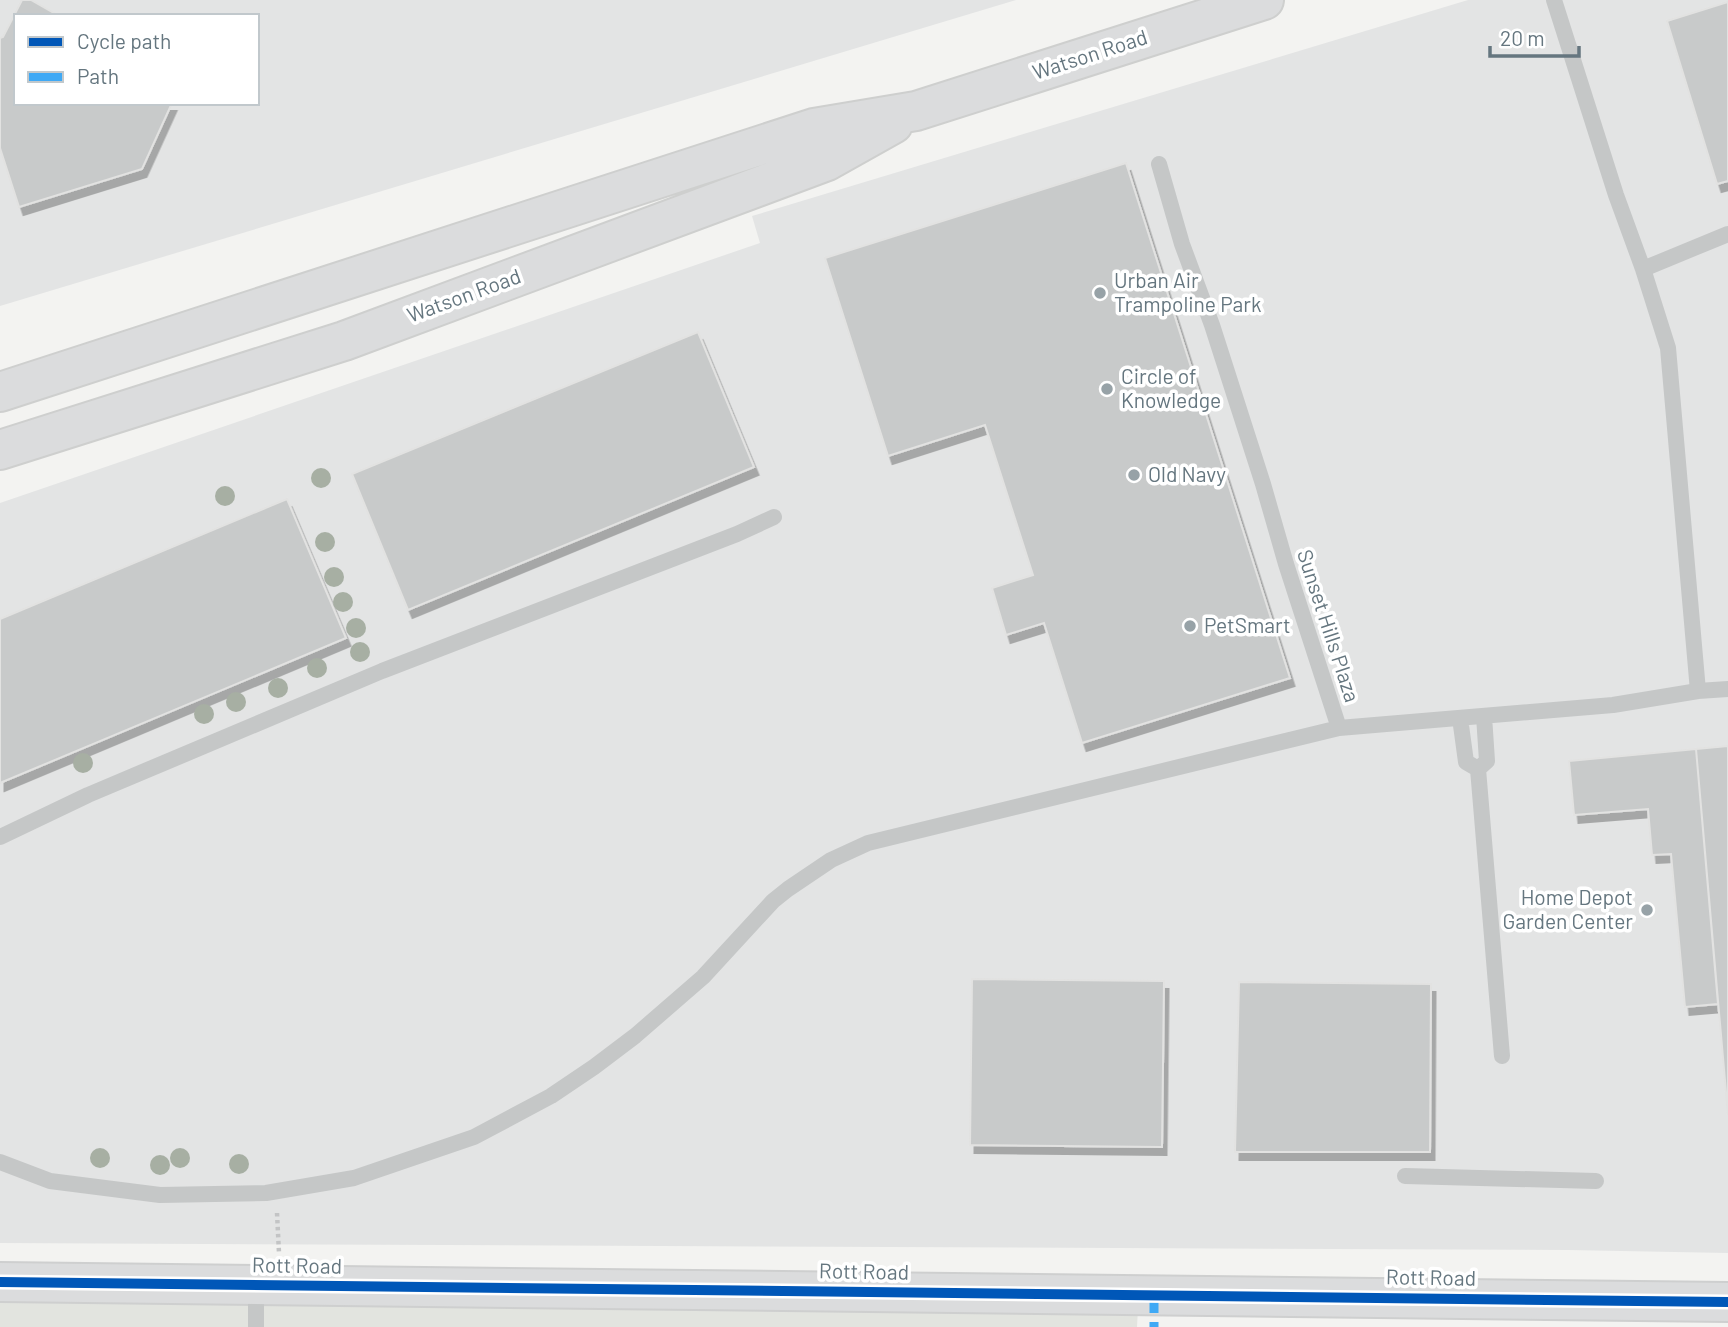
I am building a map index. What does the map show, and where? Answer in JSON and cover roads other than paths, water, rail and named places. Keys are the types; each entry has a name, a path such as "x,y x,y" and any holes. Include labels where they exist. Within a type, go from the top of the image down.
{"main road":[{"name":"Watson Road","path":"0,450 368,332 827,161 916,111 1201,10 1264,0"},
{"name":"Watson Road","path":"0,392 814,128 916,111"},
{"name":"Rott Road","path":"0,1282 1728,1301"}],"lane":[{"path":"1554,0 1668,348 1698,691"},
{"name":"Sunset Hills Plaza","path":"1159,164 1182,244 1212,325 1339,728 1613,705 1698,691 1728,689"},
{"path":"1643,269 1728,234"},
{"path":"0,837 88,795 382,671 775,517"},
{"path":"1478,769 1487,761 1484,716"},
{"path":"1460,718 1466,762 1478,769"},
{"path":"0,1162 50,1181 160,1195 266,1193 354,1178 474,1137 560,1090 635,1036 703,977 788,888 831,860 867,843 1339,728"},
{"path":"1478,769 1502,1056"},
{"path":"1405,1176 1596,1181"},
{"path":"256,1284 256,1327"}],"place":[{"name":"Urban Air Trampoline Park","path":"1100,293"},
{"name":"Circle of Knowledge","path":"1107,389"},
{"name":"Old Navy","path":"1134,475"},
{"name":"PetSmart","path":"1190,626"},
{"name":"Home Depot Garden Center","path":"1647,910"}]}
